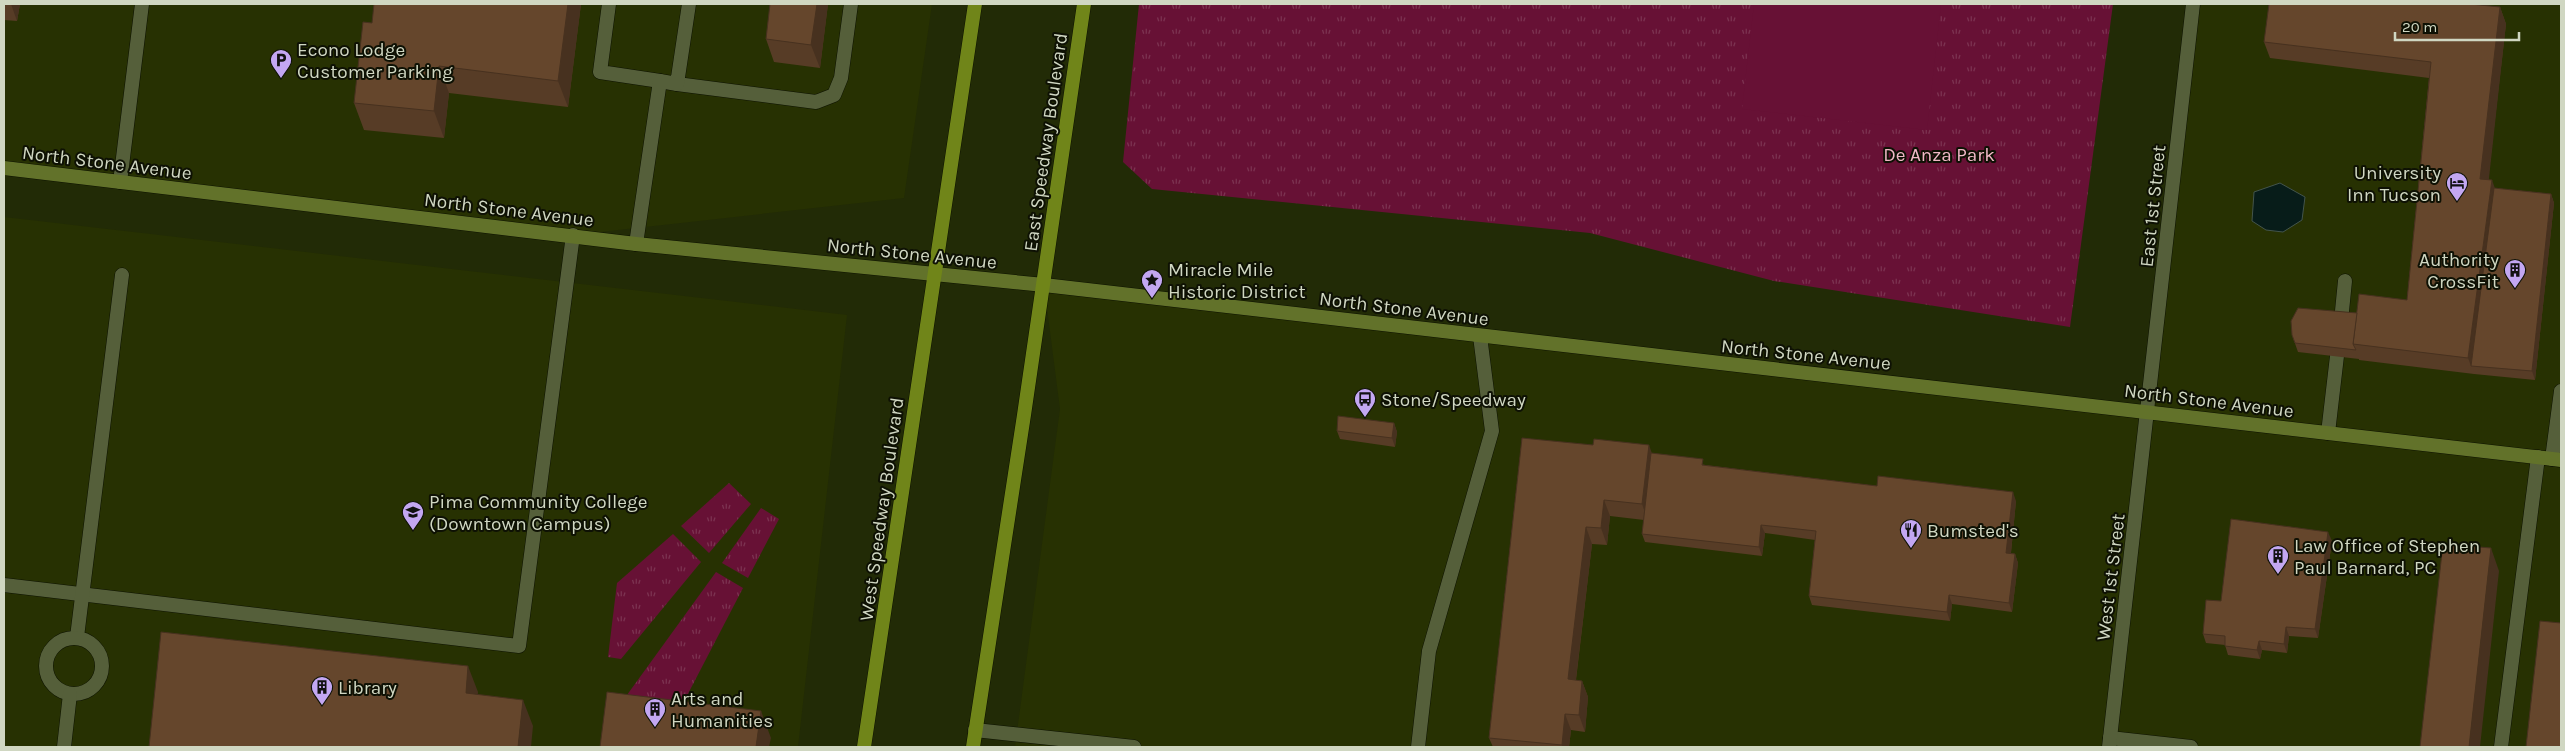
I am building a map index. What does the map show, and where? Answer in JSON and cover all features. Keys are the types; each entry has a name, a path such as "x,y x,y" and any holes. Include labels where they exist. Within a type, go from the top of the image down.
{"main road":[{"path":"934,276 975,4"},
{"name":"East Speedway Boulevard","path":"1044,285 1084,4"},
{"name":"North Stone Avenue","path":"4,168 636,244 934,276 1044,285 2557,460"},
{"name":"West Speedway Boulevard","path":"864,747 934,276"},
{"path":"972,747 1044,285"}],"street":[{"path":"120,182 142,4"},
{"path":"609,4 600,72 816,102 834,94 841,78 851,4"},
{"path":"677,84 689,4"},
{"name":"East 1st Street","path":"2147,412 2193,4"},
{"path":"636,244 660,81"},
{"path":"4,585 519,646 573,235"},
{"path":"77,637 122,274"},
{"path":"2341,322 2345,281"},
{"path":"1418,747 1429,651 1492,432 1480,336"},
{"path":"2328,433 2337,356"},
{"path":"2557,460 2561,391"},
{"name":"West 1st Street","path":"2110,743 2147,412"},
{"path":"2502,747 2538,457"},
{"path":"77,637 93,644 99,651 103,669 95,686 87,691 70,694 60,691 53,684 46,667 47,657 59,642 67,638 77,637"},
{"path":"64,747 70,694"},
{"path":"975,730 1134,747"},
{"path":"2110,743 2190,747"}],"shaded area":[{"path":"4,4 932,4 904,198 573,235 4,168"},
{"path":"2193,4 2561,4 2561,747 1015,747 1060,409 1044,285 2147,412"},
{"name":"Pima Community College (Downtown Campus)","path":"4,217 847,315 798,747 4,747"}],"green space":[{"name":"De Anza Park","path":"1139,4 2113,4 2070,327 1774,281 1590,233 1152,189 1123,162"},
{"path":"1754,4 1941,4 1927,130 1742,109"},
{"path":"729,483 751,504 709,553 681,526"},
{"path":"761,508 779,519 748,578 722,563"},
{"path":"673,534 701,562 621,659 608,657 617,583"},
{"path":"716,572 743,588 678,713 619,706"}],"water":[{"path":"2280,183 2305,197 2302,220 2283,232 2266,230 2252,221 2254,192"}],"building":[{"path":"374,4 568,4 558,81 439,66 434,111 354,103 363,22 372,23"},
{"path":"770,4 817,4 811,45 766,39"},
{"path":"2269,4 2470,4 2500,7 2480,179 2492,180 2468,358 2353,344 2359,294 2407,300 2431,62 2264,42"},
{"name":"Authority CrossFit","path":"2494,188 2551,194 2532,371 2471,366"},
{"path":"2298,308 2357,313 2353,344 2356,350 2295,343 2292,335 2291,321"},
{"path":"1338,416 1394,423 1392,438 1337,431"},
{"path":"1522,438 1593,445 1594,439 1649,445 1642,504 1604,500 1601,528 1586,527 1568,679 1582,681 1579,715 1565,714 1562,745 1489,738"},
{"path":"1651,453 1703,459 1702,465 1877,486 1878,476 2013,492 2006,553 2015,554 2009,603 1949,595 1947,612 1809,596 1816,531 1761,525 1759,547 1642,534"},
{"name":"Law Office of Stephen Paul Barnard, PC","path":"2231,519 2328,532 2315,629 2286,627 2284,644 2259,641 2257,650 2225,646 2225,636 2203,634 2206,600 2221,601"},
{"path":"2443,544 2491,548 2469,747 2420,747"},
{"path":"2540,621 2561,623 2561,747 2526,747"},
{"name":"Library","path":"161,632 468,666 466,693 523,700 518,747 149,747"},
{"path":"607,692 761,711 756,747 600,747"}],"place":[{"name":"Econo Lodge Customer Parking","path":"281,79"},
{"name":"University Inn Tucson","path":"2457,202"},
{"name":"Authority CrossFit","path":"2515,289"},
{"name":"Miracle Mile Historic District","path":"1152,299"},
{"name":"Stone/Speedway","path":"1365,418"},
{"name":"Pima Community College (Downtown Campus)","path":"413,531"},
{"name":"Bumsted's","path":"1911,549"},
{"name":"Law Office of Stephen Paul Barnard, PC","path":"2278,575"},
{"name":"Library","path":"322,706"},
{"name":"Arts and Humanities","path":"655,728"}]}
